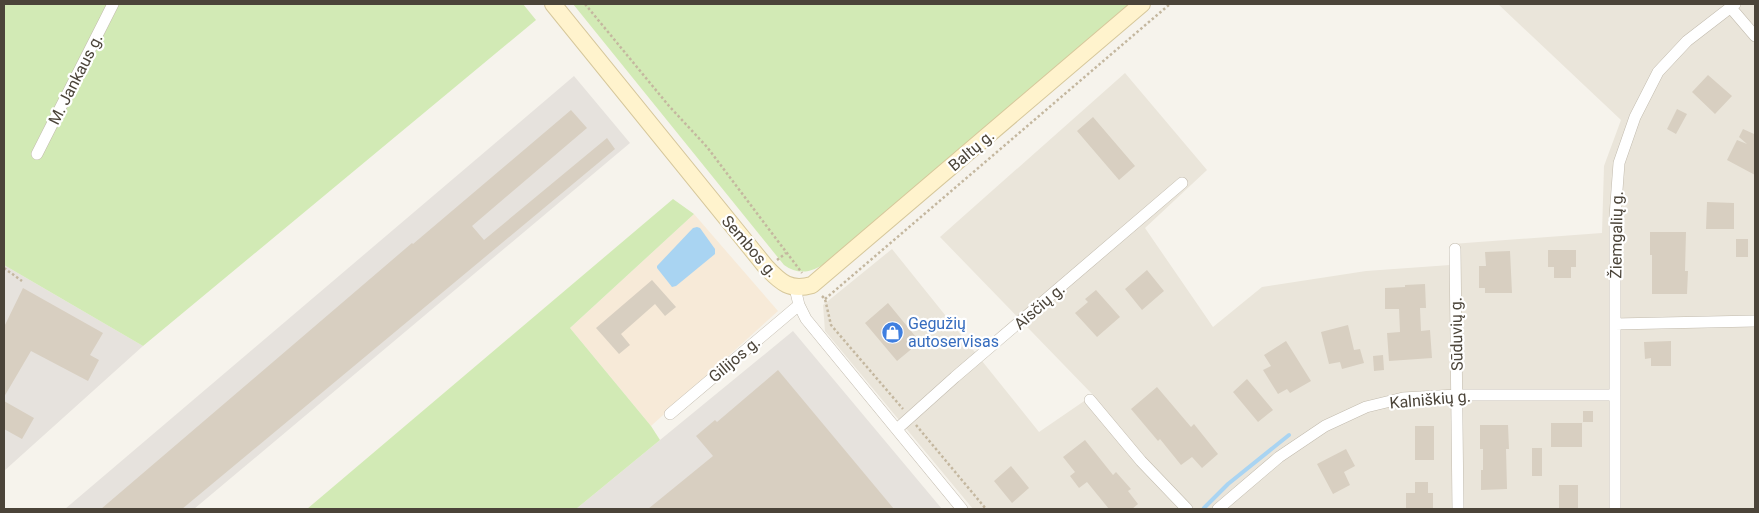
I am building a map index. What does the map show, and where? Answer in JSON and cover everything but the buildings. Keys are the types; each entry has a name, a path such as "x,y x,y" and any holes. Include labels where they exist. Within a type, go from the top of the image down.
{"main road":[{"name":"Sembos g.","path":"553,4 766,267 783,283 795,288"},
{"name":"Baltų g.","path":"812,285 1142,4"},
{"path":"795,288 812,285"}],"street":[{"name":"M. Jankaus g.","path":"37,154 113,4"},
{"path":"1733,6 1755,36"},
{"name":"Žiemgalių g.","path":"1615,509 1615,218 1619,164 1635,117 1658,72 1687,41 1733,6"},
{"name":"Aisčių g.","path":"897,429 1182,183"},
{"name":"Sūduvių g.","path":"1455,249 1458,509"},
{"name":"Sembos g.","path":"795,288 799,305 806,319 962,509"},
{"name":"Gilijos g.","path":"670,414 799,305"},
{"path":"1615,324 1755,321"},
{"name":"Kalniškių g.","path":"1218,509 1279,457 1325,426 1366,407 1403,398 1457,395 1615,395"},
{"path":"1090,400 1141,461 1187,509"}],"path":[{"path":"585,4 669,106 707,148 742,192 786,253 826,299 831,325 986,509"},
{"path":"826,299 1170,4"},
{"path":"4,268 22,281"}],"shaded area":[{"path":"1498,4 1755,4 1755,509 973,509 825,331 823,305 892,249 1039,432 1093,395 940,237 1125,73 1207,170 1145,228 1213,327 1262,287 1366,271 1450,265 1452,244 1602,233 1604,166 1621,120"},
{"path":"574,76 630,143 194,509 65,509"},
{"path":"694,214 778,311 651,426 570,328"},
{"path":"4,265 143,346 4,471"},
{"path":"793,331 942,509 576,509 660,440"}],"green space":[{"path":"4,4 523,4 536,20 143,346 4,265"},
{"path":"573,4 1129,4 827,262 811,270 801,272 784,265"},
{"path":"673,199 694,214 570,328 651,426 660,440 576,509 307,509"}],"water":[{"path":"693,228 700,228 715,249 715,254 676,286 672,287 657,266"}],"waterway":[{"path":"1204,508 1228,484 1289,435"}],"place":[{"name":"Gegužių autoservisas","path":"892,332"}]}
